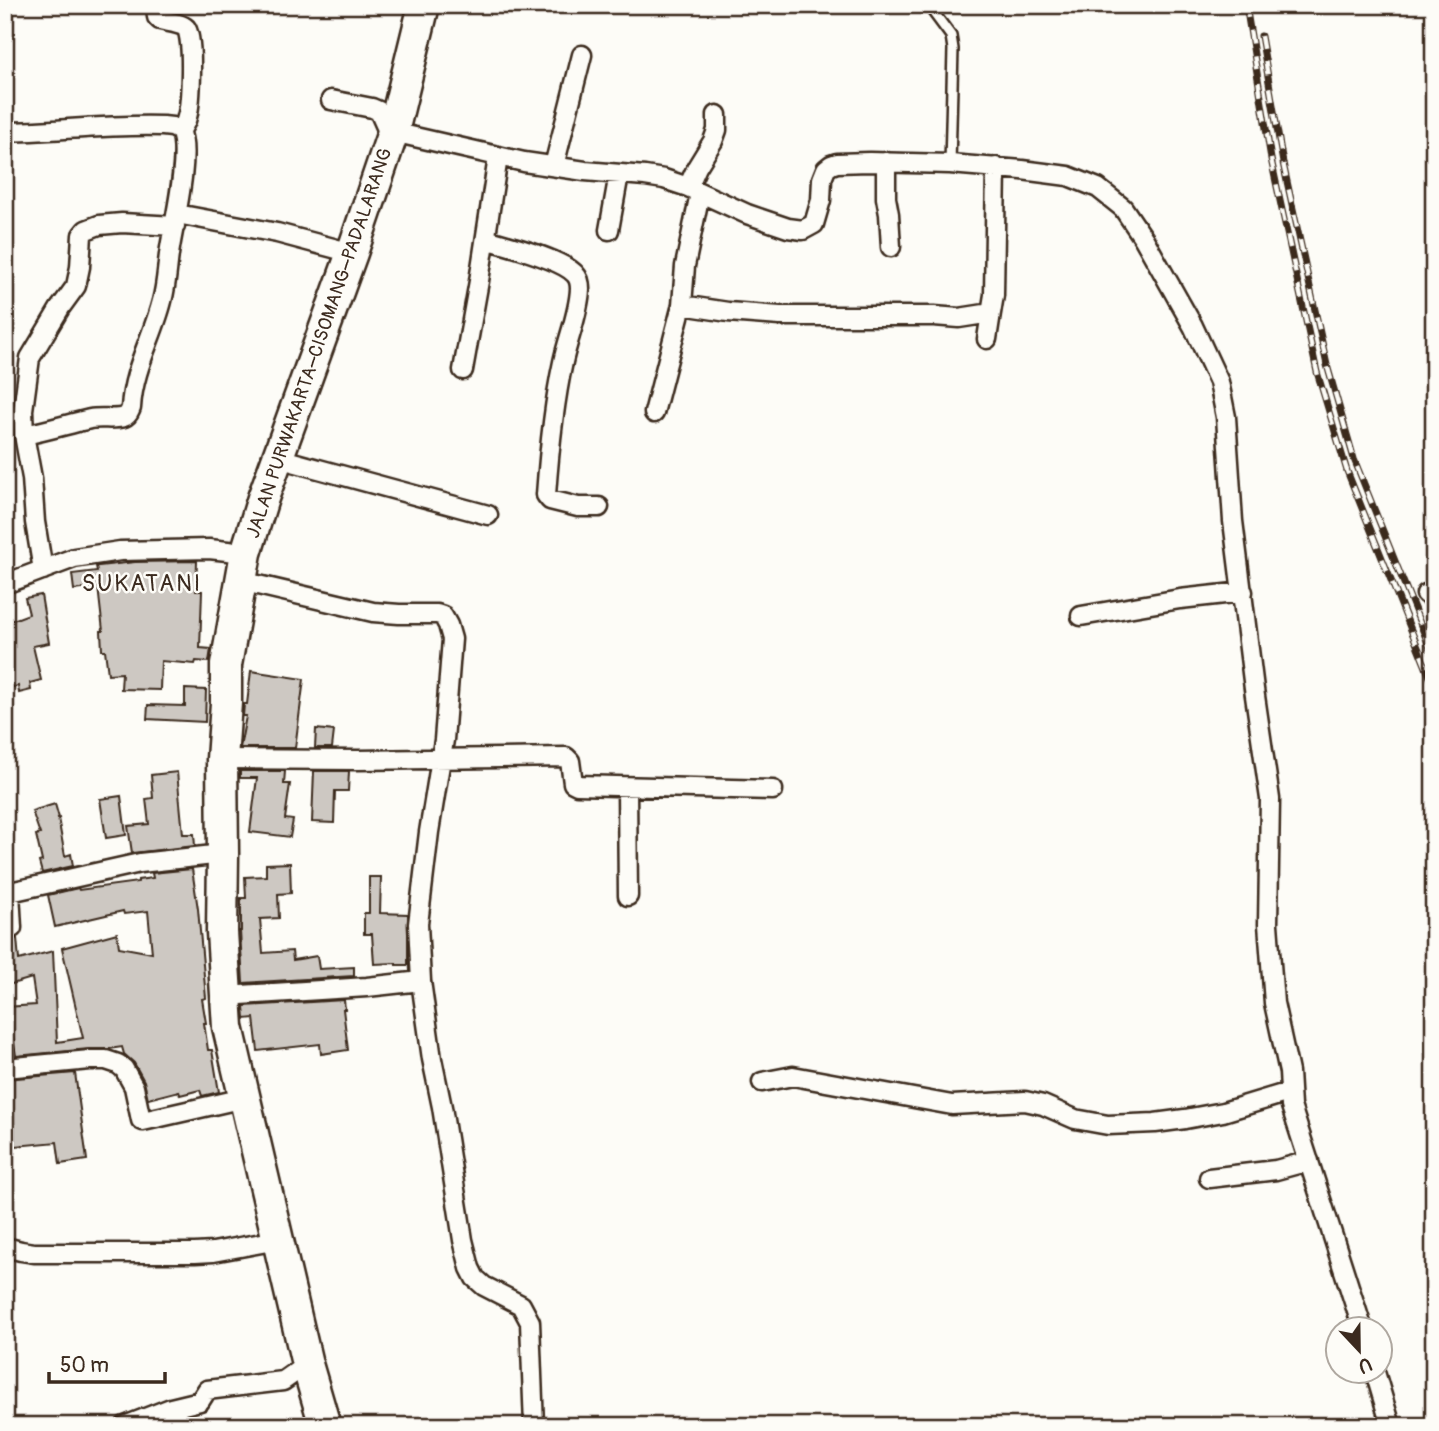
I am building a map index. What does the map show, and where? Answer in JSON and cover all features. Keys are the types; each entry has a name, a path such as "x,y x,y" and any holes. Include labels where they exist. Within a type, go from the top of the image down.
{"highway":[{"name":"JALAN PURWAKARTA–CISOMANG–PADALARANG","path":"325,1426 307,1364 228,1027 222,932 222,759 226,665 243,567 262,498 352,253 393,132 424,5"}],"street":[{"path":"156,5 157,17 160,20 183,26 188,32 191,60 190,100 187,118 180,131"},
{"path":"554,166 582,55"},
{"path":"331,100 379,111 387,129 393,132 498,157 664,179 788,228 803,230 814,224 822,179 826,169 837,163 950,164 1068,176 1098,188 1123,208 1144,239 1193,326 1223,396 1233,521 1270,799 1268,924 1274,1003 1289,1072 1291,1106 1359,1316"},
{"path":"654,413 682,305 698,167 713,141 717,130 717,115"},
{"path":"5,132 163,126 180,131 184,140 176,220 162,303 137,372 129,413 123,417 102,417 24,435"},
{"path":"463,370 498,157"},
{"path":"886,162 886,198 891,247"},
{"path":"987,339 994,295 996,167"},
{"path":"609,230 619,174"},
{"path":"43,570 24,435 23,410 30,358 76,286 82,235 86,230 99,225 176,220 277,233 352,253"},
{"path":"486,239 552,260 577,275 580,288 562,363 546,495 550,500 578,507 599,507"},
{"path":"682,305 780,316 959,318 991,313"},
{"path":"278,458 488,515"},
{"path":"5,584 74,558 120,551 209,549 243,567 373,612 443,616 452,639 442,759 429,832 418,924 421,981 432,1059 470,1268 475,1278 484,1286 521,1305 530,1322 534,1426"},
{"path":"1081,616 1180,599 1243,592"},
{"path":"222,759 566,757 570,761 575,785 773,790"},
{"path":"627,788 628,896"},
{"path":"5,930 12,928 10,892 140,863 223,854"},
{"path":"225,996 421,981"},
{"path":"5,1068 90,1060 106,1060 118,1064 134,1087 143,1121 244,1098"},
{"path":"762,1082 793,1076 952,1105 1025,1101 1043,1105 1075,1119 1108,1125 1185,1119 1223,1112 1289,1092"},
{"path":"1209,1178 1276,1170 1309,1161"},
{"path":"5,1247 42,1253 195,1253 278,1240"},
{"path":"125,1426 171,1408 200,1401 207,1390 283,1381 307,1364"},
{"path":"1379,1386 1391,1426"}],"lane":[{"path":"928,5 951,36 953,49 950,164"}],"building":[{"path":"197,561 196,591 202,591 200,648 211,649 209,662 196,661 195,664 161,661 160,690 121,689 122,673 108,674 105,650 102,650 103,631 98,587 74,590 72,574 97,571 96,566"},
{"path":"41,595 49,643 33,646 41,680 30,683 31,690 19,693 18,686 5,689 5,623 29,614 25,598"},
{"path":"251,671 304,679 295,748 240,748 246,716 243,716 244,704 247,704"},
{"path":"185,689 206,690 205,722 147,719 148,705 185,706"},
{"path":"316,729 334,731 332,748 315,748"},
{"path":"240,771 285,771 284,784 290,784 285,819 293,820 290,837 250,832 257,778 240,778"},
{"path":"314,771 349,771 348,791 335,791 334,823 312,822"},
{"path":"177,772 183,834 194,834 195,846 132,853 128,826 149,824 146,799 153,798 151,775"},
{"path":"121,796 126,835 106,838 100,799"},
{"path":"55,804 65,856 71,854 73,866 42,873 36,835 40,834 32,811"},
{"path":"290,863 291,893 278,894 279,918 260,919 263,953 292,951 293,960 317,956 319,969 354,967 354,976 243,983 240,931 241,898 246,898 245,877 266,876 266,864"},
{"path":"192,869 206,998 202,999 204,1023 219,1092 202,1096 200,1090 180,1095 179,1091 148,1099 144,1081 134,1063 124,1054 122,1047 16,1056 11,1024 5,1024 5,1007 36,1005 32,978 5,986 5,973 8,972 5,941 17,938 19,960 53,951 57,1042 83,1038 62,948 117,933 119,947 152,953 148,911 124,914 123,911 55,927 48,895 78,888 138,882 153,878 152,873"},
{"path":"369,877 381,877 380,913 408,914 408,965 374,964 372,934 364,934 364,913 369,913"},
{"path":"344,1000 348,1050 321,1054 320,1044 258,1051 254,1018 245,1019 244,1006"},
{"path":"75,1073 87,1160 60,1164 57,1142 5,1147 5,1132 12,1131 5,1079"}],"railway":[{"path":"1246,5 1271,159 1317,372 1347,471 1434,687"},
{"path":"1261,36 1283,163 1327,365 1354,459 1434,658"}],"district":[{"name":"SUKATANI","path":"142,583"}]}
